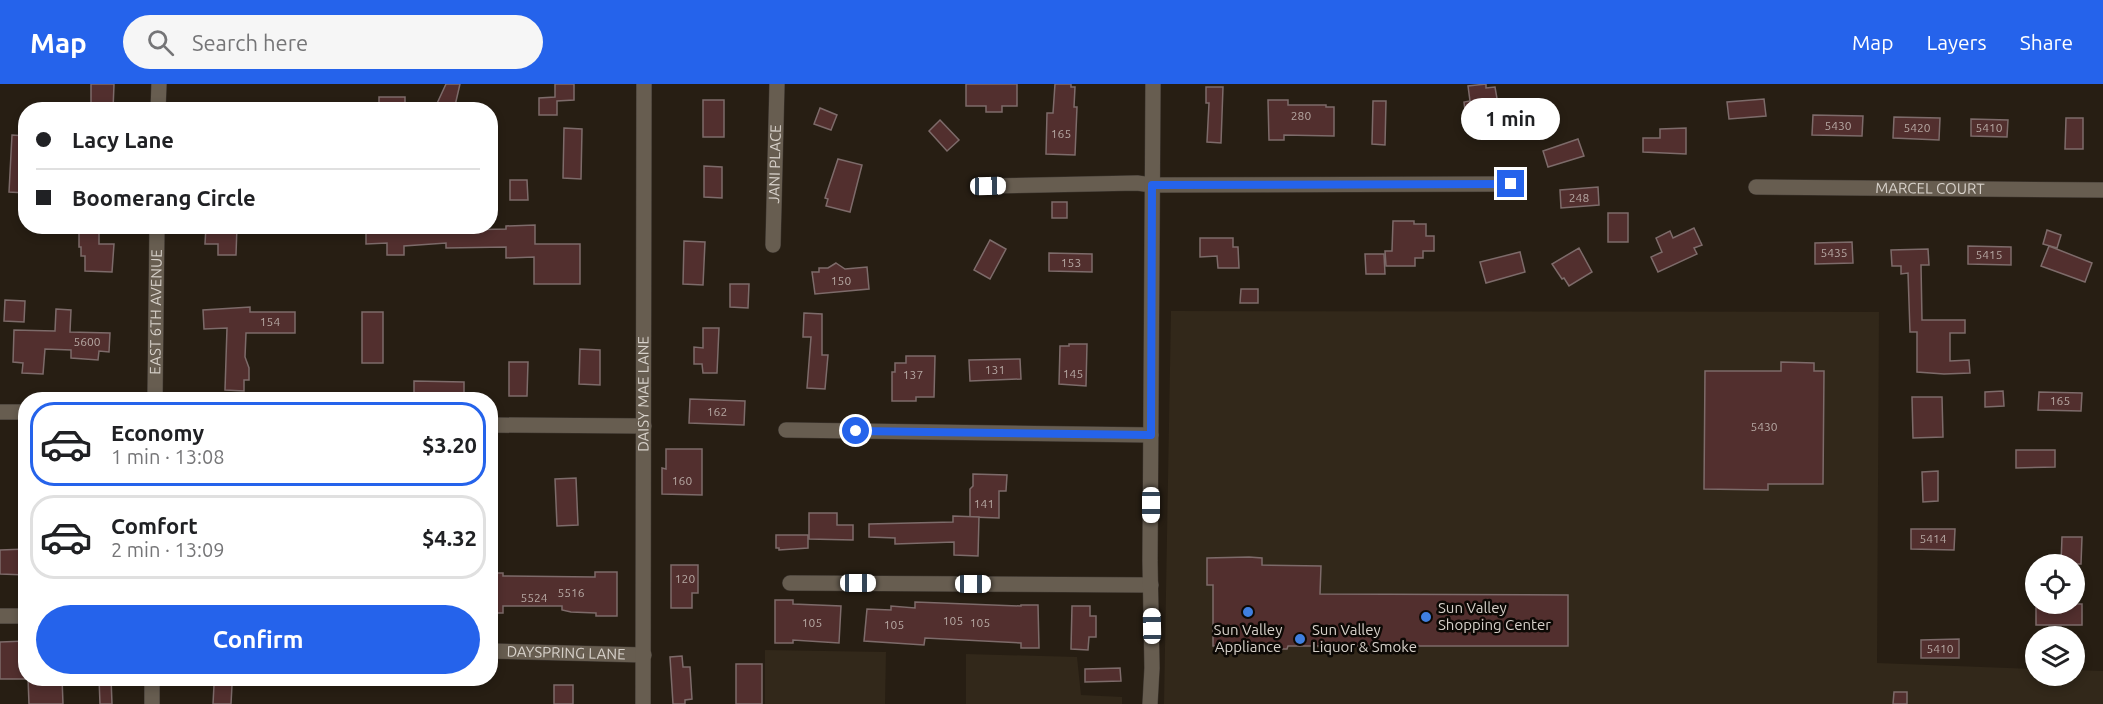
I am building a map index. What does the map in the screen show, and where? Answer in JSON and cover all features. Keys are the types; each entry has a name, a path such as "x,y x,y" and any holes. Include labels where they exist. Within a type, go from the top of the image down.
{"street":[{"path":"159,84 159,102"},
{"name":"DAISY MAE LANE","path":"643,704 644,84"},
{"name":"JANI PLACE","path":"773,245 777,84"},
{"path":"1150,704 1152,668 1153,84"},
{"path":"988,186 1137,183 1152,185 1511,184"},
{"name":"MARCEL COURT","path":"1756,187 2103,189"},
{"name":"EAST 6TH AVENUE","path":"155,392 157,234"},
{"path":"0,412 18,412"},
{"path":"498,425 644,426"},
{"path":"786,430 1151,435"},
{"path":"790,583 1151,585"},
{"path":"0,616 18,616"},
{"name":"DAYSPRING LANE","path":"498,651 644,655"},
{"path":"152,686 152,704"}],"shaded area":[{"name":"Sun Valley Shopping Center","path":"1171,311 1879,312 1877,663 2025,669 2025,686 2085,686 2085,670 2103,671 2103,704 1164,704"},
{"path":"765,650 886,652 885,704 765,704"},
{"path":"966,654 1077,657 1081,695 1122,697 1122,704 966,704"}],"building":[{"path":"91,84 114,84 113,102 91,102"},
{"path":"446,84 460,84 456,102 438,102"},
{"path":"555,84 574,84 574,100 557,101 557,115 539,115 539,98 555,97"},
{"path":"966,84 1017,84 1017,106 1002,106 1002,112 986,112 986,106 966,106"},
{"path":"1055,84 1071,84 1071,87 1075,87 1074,107 1077,107 1075,155 1046,154 1047,113 1053,113"},
{"path":"1486,84 1486,88 1495,87 1499,110 1516,109 1517,126 1474,132 1473,127 1467,127 1464,102 1470,101 1468,86"},
{"path":"1206,87 1223,87 1221,143 1207,142 1209,103 1206,103"},
{"path":"379,97 405,97 405,102 379,102"},
{"path":"1764,99 1766,116 1729,119 1727,102"},
{"path":"703,100 724,100 724,137 703,137"},
{"path":"1268,100 1288,100 1288,105 1334,107 1334,136 1284,135 1284,140 1269,140"},
{"path":"1373,101 1386,101 1385,145 1372,144"},
{"path":"820,108 837,115 831,130 814,124"},
{"path":"1813,115 1863,116 1862,136 1812,135"},
{"path":"1894,117 1940,118 1939,140 1893,138"},
{"path":"2066,118 2083,118 2083,149 2065,149"},
{"path":"1971,119 2008,120 2007,137 1971,136"},
{"path":"940,120 959,140 947,151 929,131"},
{"path":"564,128 582,129 581,179 563,178"},
{"path":"1686,128 1686,154 1643,152 1643,138 1660,138 1660,129"},
{"path":"12,135 18,135 18,193 9,192"},
{"path":"1578,139 1584,156 1548,167 1543,151"},
{"path":"838,159 862,165 850,212 826,206 828,199 825,198"},
{"path":"704,166 722,167 722,198 704,197"},
{"path":"510,180 527,180 528,200 510,200"},
{"path":"1598,187 1599,205 1561,208 1560,190"},
{"path":"1052,202 1067,202 1067,218 1052,218"},
{"path":"1608,213 1628,213 1628,242 1608,242"},
{"path":"1393,221 1414,221 1414,224 1426,224 1426,236 1434,236 1434,251 1423,251 1423,258 1415,258 1415,266 1386,266 1385,251 1392,251"},
{"path":"535,225 535,244 580,244 580,284 534,284 534,257 506,258 506,247 446,248 446,243 404,246 404,255 387,255 387,243 366,244 366,234 498,234 498,229 506,229 506,226"},
{"path":"1694,228 1702,245 1694,248 1697,254 1658,272 1651,257 1662,252 1656,238 1670,231 1673,238"},
{"path":"2047,230 2061,235 2057,248 2043,244"},
{"path":"79,234 99,234 99,244 114,244 112,272 85,271 85,256 81,256 81,247 79,247"},
{"path":"206,234 237,234 236,255 218,255 218,244 205,244"},
{"path":"1200,238 1233,238 1233,247 1238,247 1239,268 1218,268 1217,256 1200,257"},
{"path":"990,240 1006,249 990,279 974,270"},
{"path":"684,241 705,242 703,285 683,284"},
{"path":"1852,242 1853,263 1815,264 1815,243"},
{"path":"1968,246 2011,247 2011,265 1968,264"},
{"path":"2049,246 2092,263 2085,282 2041,266"},
{"path":"1579,248 1592,272 1569,286 1552,264"},
{"path":"1928,249 1929,265 1921,265 1922,320 1965,320 1965,333 1950,333 1950,361 1969,360 1970,373 1917,372 1917,332 1910,332 1908,273 1901,274 1901,266 1892,266 1891,250"},
{"path":"1520,252 1525,272 1486,283 1480,262"},
{"path":"1049,253 1092,254 1092,272 1049,271"},
{"path":"1365,254 1384,254 1385,274 1366,274"},
{"path":"836,263 845,269 867,267 869,289 815,294 812,272 819,272 819,268 828,268"},
{"path":"730,284 749,284 748,308 730,307"},
{"path":"1241,289 1258,289 1258,303 1240,303"},
{"path":"5,300 25,301 24,322 4,321"},
{"path":"250,307 250,312 295,312 295,333 246,333 245,357 249,368 249,380 244,380 244,391 225,390 227,328 204,329 203,310"},
{"path":"56,309 71,310 70,332 110,333 109,352 99,351 98,360 71,358 71,350 45,349 43,374 22,373 23,363 13,362 14,330 55,331"},
{"path":"362,312 383,312 383,363 362,363"},
{"path":"804,313 822,314 822,355 828,355 825,389 807,388 811,337 803,337"},
{"path":"703,328 719,328 717,373 703,373 702,364 694,364 694,347 703,348"},
{"path":"1069,344 1087,344 1086,386 1059,384 1060,346 1069,346"},
{"path":"580,349 600,350 600,385 579,384"},
{"path":"906,356 935,356 934,397 916,397 916,401 892,401 892,372 895,372 895,363 906,363"},
{"path":"1020,359 1021,379 970,381 969,360"},
{"path":"509,362 528,362 527,396 509,396"},
{"path":"1781,362 1814,363 1814,371 1824,371 1823,484 1768,484 1768,490 1704,489 1705,371 1781,371"},
{"path":"414,381 464,382 464,392 414,392"},
{"path":"2003,391 2004,406 1985,407 1985,392"},
{"path":"2039,392 2082,393 2081,411 2038,410"},
{"path":"1912,397 1942,397 1943,437 1913,438"},
{"path":"690,399 745,401 744,425 689,423"},
{"path":"666,449 702,449 702,495 662,494 662,468 666,469"},
{"path":"2016,450 2055,450 2055,467 2016,468"},
{"path":"1938,471 1938,501 1923,502 1922,472"},
{"path":"973,474 1007,475 1006,491 999,491 999,518 970,517 970,489 973,486"},
{"path":"576,478 578,525 557,526 555,479"},
{"path":"809,513 837,513 837,525 853,525 853,540 809,539"},
{"path":"953,516 979,517 978,556 954,555 954,542 895,544 895,538 869,537 869,524 953,522"},
{"path":"1911,529 1955,529 1954,550 1911,549"},
{"path":"776,535 808,535 808,548 779,550 776,548"},
{"path":"2062,537 2082,537 2081,554 2061,554"},
{"path":"18,549 18,575 0,574 0,550"},
{"name":"Sun Valley Shopping Center","path":"1207,558 1262,558 1262,565 1321,566 1320,594 1568,595 1568,646 1288,646 1287,649 1216,649 1216,646 1213,646 1213,585 1207,585"},
{"path":"671,565 698,565 698,593 692,593 692,608 671,608"},
{"path":"595,572 617,572 617,616 596,616 596,613 571,612 562,610 562,606 503,606 503,613 498,613 498,573 503,573 503,576 595,577"},
{"path":"775,600 793,600 793,604 841,606 839,643 793,640 793,643 775,643"},
{"path":"915,602 1038,605 1039,648 1021,648 1021,643 925,638 924,645 864,641 867,609 891,610 891,606 915,608"},
{"path":"1072,606 1090,606 1090,616 1096,616 1096,637 1089,637 1088,650 1071,649"},
{"path":"2036,614 2082,614 2082,625 2036,625"},
{"path":"1959,639 1959,658 1921,658 1921,640"},
{"path":"18,641 18,679 0,679 0,642"},
{"path":"682,656 683,667 690,667 692,699 685,700 685,704 673,704 670,657"},
{"path":"736,664 762,664 762,704 736,704"},
{"path":"1120,668 1121,681 1085,682 1085,669"},
{"path":"554,685 573,685 573,704 554,704"},
{"path":"28,686 62,686 63,704 29,704"},
{"path":"99,686 111,686 112,704 100,704"},
{"path":"214,686 232,686 231,704 213,704"},
{"path":"1894,692 1907,692 1907,704 1893,704"}],"place":[{"name":"Sun Valley Appliance","path":"1248,612"},
{"name":"Sun Valley Shopping Center","path":"1426,617"},
{"name":"Sun Valley Liquor & Smoke","path":"1300,639"}],"route":[{"path":"856,431 1151,435 1152,185 1511,184"}]}
